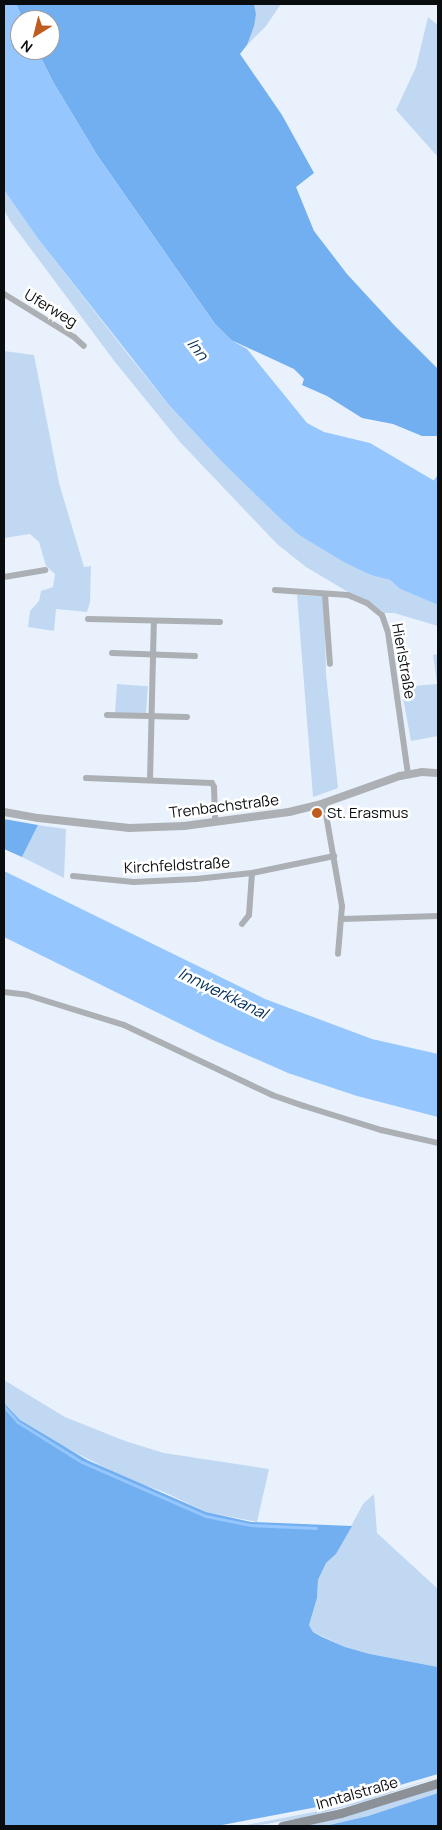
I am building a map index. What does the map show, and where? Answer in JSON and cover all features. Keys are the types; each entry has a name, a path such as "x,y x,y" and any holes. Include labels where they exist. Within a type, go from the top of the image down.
{"main road":[{"name":"Inntalstraße","path":"282,1826 341,1814 438,1783"}],"street":[{"name":"Uferweg","path":"4,294 74,337 84,346"},
{"path":"4,577 45,570"},
{"name":"Hierlstraße","path":"275,590 352,596 366,603 382,615 388,632 408,774"},
{"path":"325,595 330,664"},
{"path":"88,619 220,622"},
{"path":"150,780 155,655 154,621"},
{"path":"112,653 195,656"},
{"path":"107,715 187,717"},
{"name":"Trenbachstraße","path":"6,812 47,819 130,828 177,827 274,814 324,803 408,774 438,773"},
{"path":"86,778 212,783 214,787 215,822"},
{"path":"324,803 340,886 342,919 338,954"},
{"name":"Kirchfeldstraße","path":"73,876 134,882 165,882 252,873 334,856"},
{"name":"Kirchfeldstraße","path":"242,924 249,915 252,873"},
{"path":"342,919 438,916"},
{"path":"4,992 27,994 124,1025 272,1095 381,1130 438,1143"}],"shaded area":[{"path":"16,4 254,4 256,14 254,26 247,45 240,54 282,115 314,173 296,187 314,231 347,274 438,369 438,436 422,436 393,424 362,418 327,396 302,385 304,379 294,369 231,340 215,324 97,155 53,82 42,60 60,60 60,10 19,10"},
{"path":"254,4 281,4 266,26 247,45 256,14"},
{"path":"428,17 438,25 438,157 396,110 416,67"},
{"path":"4,190 39,240 130,357 169,405 223,463 299,535 369,575 390,580 400,589 438,605 438,626 394,613 385,613 371,603 348,592 306,567 277,544 180,442 115,362 10,221 4,210"},
{"path":"4,351 34,355 59,483 84,567 91,566 90,602 87,612 56,609 54,631 28,627 30,611 39,601 41,591 53,587 55,574 46,566 39,542 30,534 4,538"},
{"path":"297,595 324,596 326,674 338,788 313,797"},
{"path":"438,654 438,736 411,741 401,687 437,684 433,655"},
{"path":"117,684 148,686 146,715 115,713"},
{"path":"4,819 38,825 22,857 4,849"},
{"path":"38,825 66,829 64,878 22,857"},
{"path":"4,1380 65,1417 125,1441 164,1453 269,1469 257,1522 206,1512 164,1492 129,1480 55,1442 20,1420 4,1403"},
{"path":"4,1403 20,1420 87,1460 206,1512 251,1522 352,1526 336,1554 326,1563 318,1580 317,1598 309,1625 313,1632 345,1647 370,1654 438,1667 438,1774 338,1803 217,1826 4,1826"},
{"path":"374,1494 377,1533 438,1589 438,1667 370,1654 345,1647 313,1632 309,1625 317,1598 318,1580 326,1563 336,1554 363,1504"},
{"path":"438,1777 363,1802 307,1817 255,1826 241,1826 340,1807"},
{"path":"438,1788 438,1793 368,1816 325,1826 305,1826 341,1818"},
{"path":"438,1793 438,1825 325,1826 368,1816"}],"water":[{"name":"Inn","path":"4,4 16,4 19,10 10,10 10,60 42,60 53,82 97,155 215,324 231,340 247,349 307,423 324,432 370,443 438,483 438,605 400,589 390,580 370,575 344,562 299,535 281,519 223,463 169,405 39,240 4,190"},
{"name":"Innwerkkanal","path":"4,871 265,999 372,1039 438,1054 438,1117 357,1096 288,1073 213,1040 4,937"}],"waterway":[{"path":"433,483 438,476"},
{"path":"4,1406 18,1422 82,1462 206,1516 251,1525 316,1528"}],"place":[{"name":"St. Erasmus","path":"317,813"}]}
